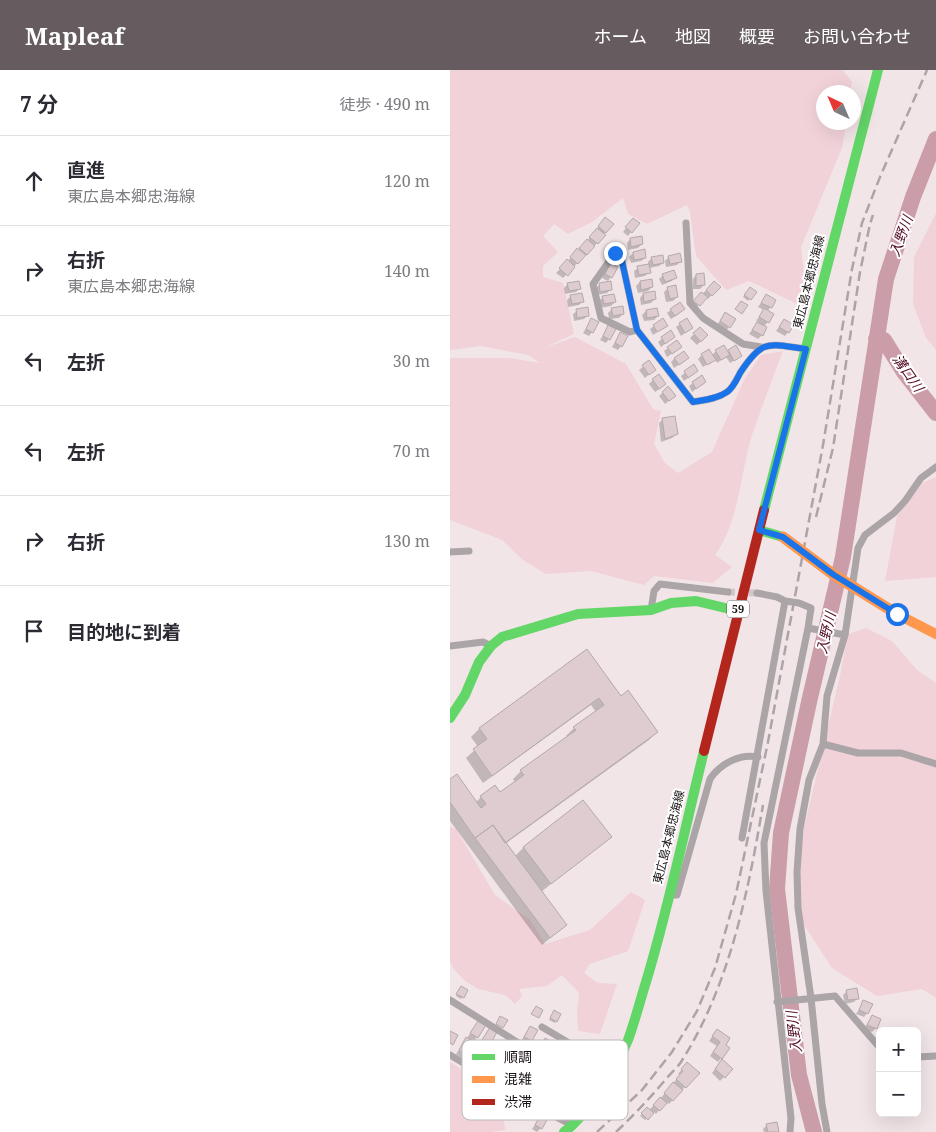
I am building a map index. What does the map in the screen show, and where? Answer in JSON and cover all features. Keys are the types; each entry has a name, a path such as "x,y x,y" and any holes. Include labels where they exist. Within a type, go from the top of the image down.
{"main road":[{"name":"東広島本郷忠海線","path":"628,1040 655,951 738,611 878,70"},
{"path":"759,530 783,537 834,575 897,614 936,634"},
{"path":"450,718 465,695 479,662 491,646 502,637 578,614 651,610 672,604 696,601 738,611"}],"street":[{"path":"686,223 690,304 703,318 743,344 762,347"},
{"path":"637,330 630,332 601,318 593,284 615,253 620,252 637,330 693,402 718,397 729,391 751,356 762,347 772,344 806,349"},
{"path":"827,1132 798,908 797,872 800,829 809,780 823,744 827,696 842,634 858,548 865,535 894,513 921,478 936,466"},
{"path":"450,552 469,551"},
{"path":"651,610 654,591 660,584 728,592"},
{"path":"757,593 777,597 810,608 811,628 764,843 766,892 790,1132"},
{"path":"742,838 785,601"},
{"path":"811,628 842,634"},
{"path":"450,646 483,642 491,646"},
{"path":"823,744 858,753 901,753 936,764"},
{"path":"669,894 677,895 710,779 714,773 733,760 744,756 758,757"},
{"path":"777,1002 835,996 876,1043"},
{"path":"450,1000 513,1040"},
{"path":"542,1027 564,1040"},
{"path":"450,1055 462,1062"},
{"path":"921,1057 936,1056"},
{"path":"555,1120 568,1129"}],"shaded area":[{"path":"450,70 843,70 852,82 851,85 816,85 816,130 845,130 842,148 801,247 808,309 749,281 726,290 696,256 690,212 687,205 647,224 628,214 623,198 592,222 568,234 554,224 543,236 558,252 543,266 543,277 563,283 574,334 541,349 575,337 626,364 653,409 661,411 654,444 665,463 678,473 712,452 744,380 761,355 783,351 751,438 738,498 729,528 715,555 732,567 713,583 654,576 644,585 591,571 546,574 523,560 502,540 450,520 450,358 510,358 540,363 528,355 481,346 450,350"},
{"path":"936,213 936,350 926,338 913,304 914,257"},
{"path":"936,477 936,577 885,581 897,516 922,483"},
{"path":"866,628 892,641 917,670 936,683 936,998 922,989 877,996 832,968 795,911 804,828 848,634"},
{"path":"450,827 456,829 495,895 530,920 545,944 590,930 631,892 645,900 628,951 590,964 584,973 598,983 617,984 600,1034 578,1031 579,993 562,975 547,986 519,989 522,996 515,1004 505,995 478,989 465,981 453,968 450,962"},
{"path":"450,1062 462,1069 462,1120 504,1120 505,1130 450,1132"}],"building":[{"path":"605,217 614,224 606,233 598,226"},
{"path":"633,218 640,223 632,233 625,227"},
{"path":"597,228 606,235 598,244 589,237"},
{"path":"642,236 643,244 631,247 630,238"},
{"path":"587,239 595,246 587,255 579,248"},
{"path":"577,248 586,255 578,264 570,257"},
{"path":"645,249 646,258 634,260 633,252"},
{"path":"680,253 682,262 670,264 668,256"},
{"path":"663,255 664,263 653,265 651,257"},
{"path":"567,259 575,267 568,276 559,268"},
{"path":"610,263 618,267 612,278 605,274"},
{"path":"649,264 651,273 639,275 637,266"},
{"path":"674,270 677,278 665,282 662,274"},
{"path":"704,273 705,285 696,286 696,274"},
{"path":"652,279 653,287 641,290 640,281"},
{"path":"579,281 581,289 569,291 567,283"},
{"path":"611,281 612,290 600,292 599,283"},
{"path":"714,281 721,287 712,296 706,290"},
{"path":"676,285 678,297 670,299 667,287"},
{"path":"750,287 757,292 751,300 744,295"},
{"path":"655,291 656,299 644,302 643,293"},
{"path":"701,292 708,297 700,306 693,301"},
{"path":"582,293 584,302 572,304 570,295"},
{"path":"614,294 616,302 604,304 602,296"},
{"path":"766,294 776,300 772,308 761,303"},
{"path":"741,301 748,305 742,314 735,309"},
{"path":"680,302 685,309 675,316 670,309"},
{"path":"623,306 624,314 613,316 611,308"},
{"path":"588,307 589,316 577,318 576,309"},
{"path":"657,308 659,316 647,318 646,310"},
{"path":"764,308 774,314 769,323 759,317"},
{"path":"725,312 736,319 730,328 720,321"},
{"path":"591,318 599,322 593,333 586,329"},
{"path":"663,318 668,326 657,332 653,325"},
{"path":"687,318 693,328 685,333 679,323"},
{"path":"784,319 794,325 789,333 779,327"},
{"path":"757,322 767,327 763,336 752,330"},
{"path":"608,325 616,329 610,340 603,336"},
{"path":"700,327 708,335 701,342 693,333"},
{"path":"671,330 675,337 665,344 661,337"},
{"path":"620,332 628,336 622,347 615,343"},
{"path":"677,340 682,347 672,354 667,347"},
{"path":"724,345 730,355 721,360 715,350"},
{"path":"736,345 742,356 734,361 728,350"},
{"path":"709,349 716,360 707,365 701,354"},
{"path":"684,351 689,358 679,365 674,358"},
{"path":"649,360 656,370 649,375 642,365"},
{"path":"694,364 698,371 688,378 684,371"},
{"path":"659,374 666,384 659,389 652,379"},
{"path":"702,375 706,382 696,389 692,382"},
{"path":"668,386 676,396 669,401 662,392"},
{"path":"675,416 678,434 665,439 662,418"},
{"path":"587,649 621,696 628,690 658,732 505,843 493,825 475,838 450,802 450,779 457,774 481,808 486,804 480,796 495,785 500,792 524,775 520,770 576,730 573,727 604,705 599,698 492,776 473,749 487,739 479,728"},
{"path":"583,800 612,837 551,884 523,847"},
{"path":"493,825 567,925 550,938 475,838"},
{"path":"461,986 468,990 464,998 456,994"},
{"path":"857,988 859,999 848,1000 846,990"},
{"path":"863,1000 873,1004 868,1014 859,1010"},
{"path":"536,1006 543,1010 539,1018 531,1014"},
{"path":"554,1010 561,1014 557,1022 550,1018"},
{"path":"872,1015 881,1019 876,1029 867,1025"},
{"path":"500,1016 508,1020 503,1028 496,1024"},
{"path":"478,1021 486,1025 478,1038 470,1033"},
{"path":"530,1026 538,1030 533,1040 524,1037"},
{"path":"490,1027 497,1032 493,1040 482,1040"},
{"path":"717,1029 730,1038 726,1045 730,1048 722,1059 713,1052 720,1042 712,1036"},
{"path":"450,1031 458,1035 453,1045 450,1043"},
{"path":"722,1059 733,1069 725,1078 715,1069"},
{"path":"687,1062 700,1073 686,1088 676,1079 683,1071 681,1069"},
{"path":"673,1082 683,1090 673,1101 664,1093"},
{"path":"660,1097 667,1103 660,1111 653,1105"},
{"path":"647,1107 654,1113 648,1120 641,1113"},
{"path":"538,1120 547,1120 542,1129 535,1125"},
{"path":"777,1122 779,1132 768,1132 766,1124"}],"waterway":[{"name":"入野川","path":"814,1132 799,1075 777,889 781,833 843,557 886,279 913,197 936,139"},
{"name":"溝口川","path":"876,339 884,340 904,372 936,413"}],"tunnel":[{"path":"728,592 757,593"}],"railway":[{"path":"628,1103 642,1090 672,1052 697,1011 715,968 736,894 768,742 823,445 852,269 862,223 927,70"},
{"path":"816,517 833,448 860,272 873,215"},
{"path":"616,1132 679,1064 698,1032 712,1002 725,970 735,937 751,871 763,805"},
{"path":"597,1132 610,1120"}],"traffic: fast":[{"path":"764,510 878,70"},
{"path":"759,530 783,537"},
{"path":"450,718 465,695 479,662 491,646 502,637 578,614 651,610 671,603 696,601 738,611"},
{"path":"628,1040 662,925 704,751"},
{"path":"564,1132 578,1120"}],"traffic: slow":[{"path":"783,537 834,575 897,614"},
{"path":"897,614 936,634"}],"traffic: jam":[{"path":"704,751 764,510"}],"route":[{"path":"615,253 620,252 637,330 693,402 718,397 729,391 751,356 762,347 772,344 806,349 759,530 783,537 834,575 897,614"}]}
